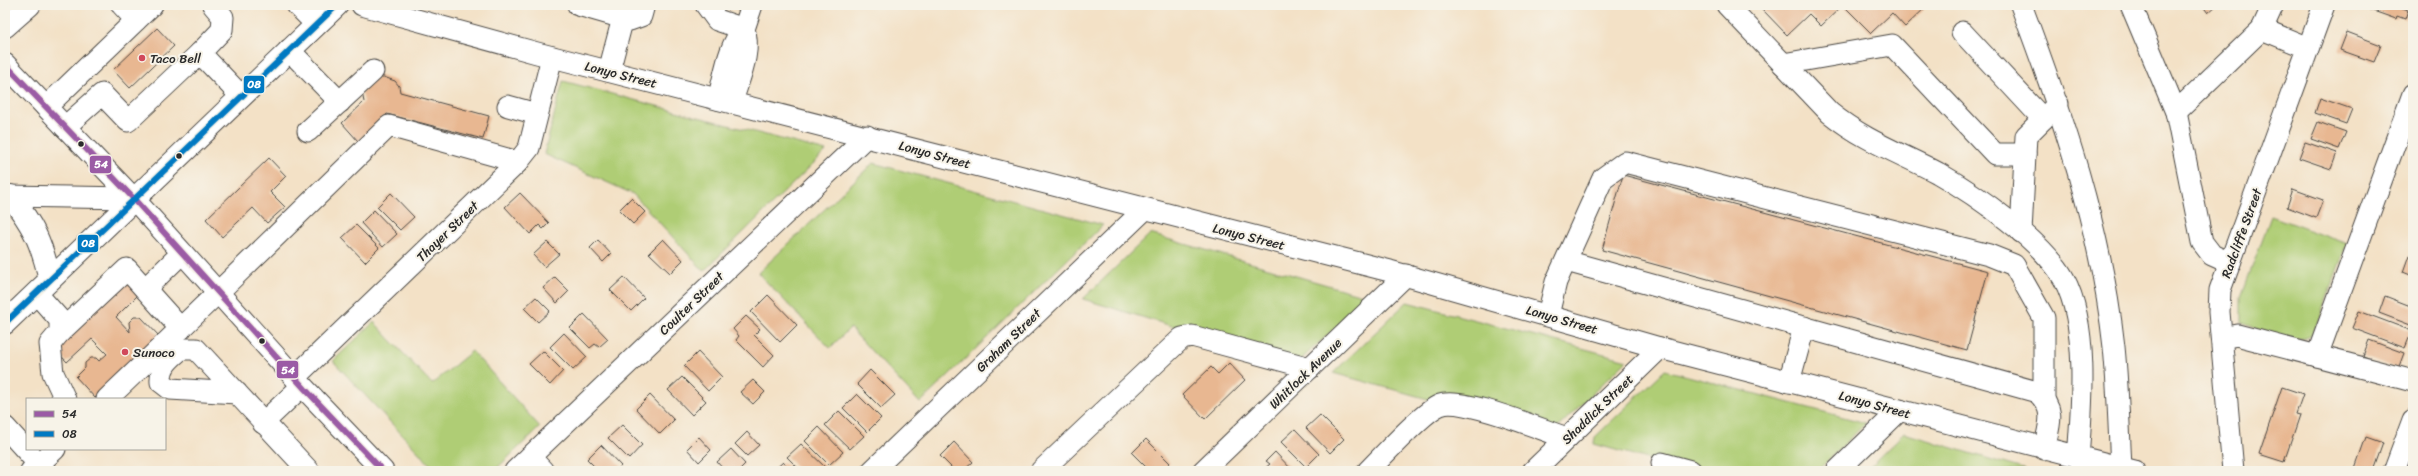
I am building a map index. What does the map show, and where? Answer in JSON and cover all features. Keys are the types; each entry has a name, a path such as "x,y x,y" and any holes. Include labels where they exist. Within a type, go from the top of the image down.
{"main road":[{"path":"6,321 133,198 337,5"},
{"path":"7,196 28,219 39,239 43,286"}],"street":[{"path":"122,5 136,20"},
{"path":"46,107 152,5"},
{"path":"65,127 102,94 128,121 200,53 222,30 223,17 213,5"},
{"path":"297,5 316,24"},
{"name":"Lonyo Street","path":"362,5 552,57 867,136 1144,210 1406,275 1660,348 1900,410 2044,449 2087,463 2128,470"},
{"path":"578,5 630,20 640,16 644,5"},
{"path":"706,5 717,20 744,29"},
{"path":"725,101 746,52 747,38 744,29 752,5"},
{"path":"1727,5 1830,113 1855,133 1954,182 2021,232 2054,264 2064,279 2070,294 2080,350 2087,463"},
{"path":"2021,5 2058,104 2088,205 2101,263 2114,346 2128,470"},
{"path":"2131,5 2176,112 2202,242 2212,255 2230,262"},
{"path":"2176,112 2262,29 2273,5"},
{"name":"Radcliffe Street","path":"2233,471 2218,302 2230,262 2324,5"},
{"path":"5,27 27,6"},
{"path":"609,71 624,18"},
{"path":"2262,29 2308,48"},
{"path":"1962,32 2043,119"},
{"path":"1783,64 1892,45 1995,154 2025,154"},
{"path":"289,50 340,102"},
{"path":"200,53 241,96"},
{"name":"Thayer Street","path":"263,422 298,381 518,162 529,148 552,57"},
{"path":"308,131 373,71"},
{"path":"9,74 46,107 133,198 298,381 383,471"},
{"path":"2317,356 2413,94"},
{"path":"2021,232 2026,136 2058,104"},
{"path":"508,106 537,114"},
{"path":"108,398 219,294 243,267 389,126 518,162"},
{"name":"Coulter Street","path":"529,466 867,136"},
{"path":"1548,315 1556,282 1603,178 1625,162 1989,255 2014,265 2044,318 2044,399"},
{"path":"7,196 133,198"},
{"name":"Graham Street","path":"872,471 1144,210"},
{"path":"145,289 182,253"},
{"path":"1566,261 2038,392 2044,399 2051,414 2044,449"},
{"path":"64,398 52,373 50,344 60,332 127,269 181,329"},
{"name":"Whitlock Avenue","path":"1203,471 1406,275"},
{"path":"43,286 60,320 60,332"},
{"path":"1789,382 1804,326"},
{"path":"2222,338 2237,335 2413,381"},
{"path":"1041,471 1182,338 1192,336 1310,368"},
{"path":"2080,350 2114,346"},
{"name":"Shaddick Street","path":"1533,471 1660,348"},
{"path":"237,393 309,471"},
{"path":"1368,471 1427,413 1440,405 1451,403 1475,407 1567,438"},
{"path":"1837,471 1900,410"},
{"path":"2394,471 2413,420"},
{"path":"5,427 39,469 54,450"},
{"path":"1662,463 1690,471"}],"green space":[{"path":"563,81 826,151 704,271 633,194 544,154"},
{"path":"873,163 1103,225 920,403 850,328 830,348 758,273"},
{"path":"2271,216 2347,244 2313,334 2307,338 2299,339 2278,336 2241,323 2241,297"},
{"path":"1150,234 1369,297 1296,364 1083,299"},
{"path":"1407,302 1627,360 1552,433 1333,373"},
{"path":"374,322 432,384 472,351 540,427 494,471 436,471 333,361"},
{"path":"1665,370 1866,423 1817,471 1691,471 1594,444 1595,437"},
{"path":"1904,433 2029,471 1865,471"}],"building":[{"path":"1764,5 1843,5 1821,26 1809,14 1787,35 1761,8"},
{"path":"1843,5 1928,5 1905,27 1892,13 1871,33"},
{"path":"2202,5 2217,5 2208,13"},
{"path":"2363,5 2401,5 2400,7 2408,10 2405,19 2397,16 2396,19 2362,7"},
{"path":"157,28 174,46 130,88 113,70"},
{"path":"2347,32 2381,45 2374,62 2340,50"},
{"path":"378,75 395,81 399,86 400,92 489,116 483,139 387,114 358,141 342,123 364,102 362,92"},
{"path":"2320,98 2352,109 2346,124 2315,113"},
{"path":"2318,122 2346,132 2339,149 2311,139"},
{"path":"2305,142 2337,153 2331,169 2299,158"},
{"path":"269,158 286,176 270,192 285,207 267,223 253,208 222,237 206,219"},
{"path":"1623,175 1988,271 1967,350 1602,250"},
{"path":"2293,189 2323,200 2316,218 2287,207"},
{"path":"391,193 414,217 400,230 377,207"},
{"path":"520,193 549,223 543,229 539,225 530,234 505,207"},
{"path":"631,198 645,212 633,224 619,210"},
{"path":"374,210 397,234 383,247 361,223"},
{"path":"356,225 379,248 365,262 342,238"},
{"path":"663,239 683,260 670,273 649,253"},
{"path":"598,240 611,254 603,262 590,248"},
{"path":"547,242 559,254 544,267 533,255"},
{"path":"2409,255 2413,256 2413,276 2403,272"},
{"path":"124,276 140,293 116,317 130,332 129,322 134,317 141,317 160,337 95,398 76,377 85,368 85,363 91,358 96,358 99,361 107,354 92,339 67,362 51,345"},
{"path":"555,277 569,291 557,303 543,288"},
{"path":"624,277 644,298 631,311 610,290"},
{"path":"768,295 797,325 780,342 751,312"},
{"path":"2385,296 2413,307 2413,326 2379,313"},
{"path":"536,297 550,311 538,322 524,308"},
{"path":"2359,311 2412,331 2405,348 2352,328"},
{"path":"584,314 608,339 599,347 595,344 590,348 570,328"},
{"path":"746,316 760,329 754,335 774,355 763,367 736,340 739,336 733,329"},
{"path":"564,333 587,357 573,370 550,347"},
{"path":"2369,340 2404,353 2398,369 2363,356"},
{"path":"543,351 563,371 550,385 529,364"},
{"path":"698,352 722,377 708,391 684,366"},
{"path":"1229,363 1245,380 1205,419 1182,395 1211,367 1218,374"},
{"path":"870,370 895,395 881,408 857,384"},
{"path":"682,377 706,401 692,415 668,390"},
{"path":"753,380 765,392 753,404 740,392"},
{"path":"2282,387 2303,394 2296,414 2300,415 2284,462 2259,454"},
{"path":"857,394 881,418 867,432 843,408"},
{"path":"650,395 674,420 660,434 636,409"},
{"path":"839,411 864,436 850,449 825,425"},
{"path":"1320,415 1344,439 1330,453 1306,428"},
{"path":"622,425 642,445 629,459 608,438"},
{"path":"819,427 843,452 829,465 805,441"},
{"path":"1295,429 1319,454 1306,467 1281,442"},
{"path":"747,432 759,445 747,456 735,444"},
{"path":"699,437 711,450 699,462 687,449"},
{"path":"2366,437 2383,443 2373,471 2354,471"},
{"path":"1146,439 1170,463 1162,471 1150,471 1132,453"},
{"path":"954,442 973,462 963,471 955,471 940,456"},
{"path":"801,444 826,468 823,471 801,471 787,457"},
{"path":"601,445 621,466 616,471 599,471 587,459"},
{"path":"731,449 745,464 738,471 725,471 717,462"},
{"path":"1275,452 1293,471 1266,471 1264,469 1270,464 1266,461"},
{"path":"783,462 792,471 773,471"}],"transit line":[{"name":"08","path":"5,323 337,5"},
{"name":"54","path":"5,64 133,198 305,389 383,471"}],"place":[{"name":"Taco Bell","path":"142,58"},
{"name":"Sunoco","path":"125,352"}]}
